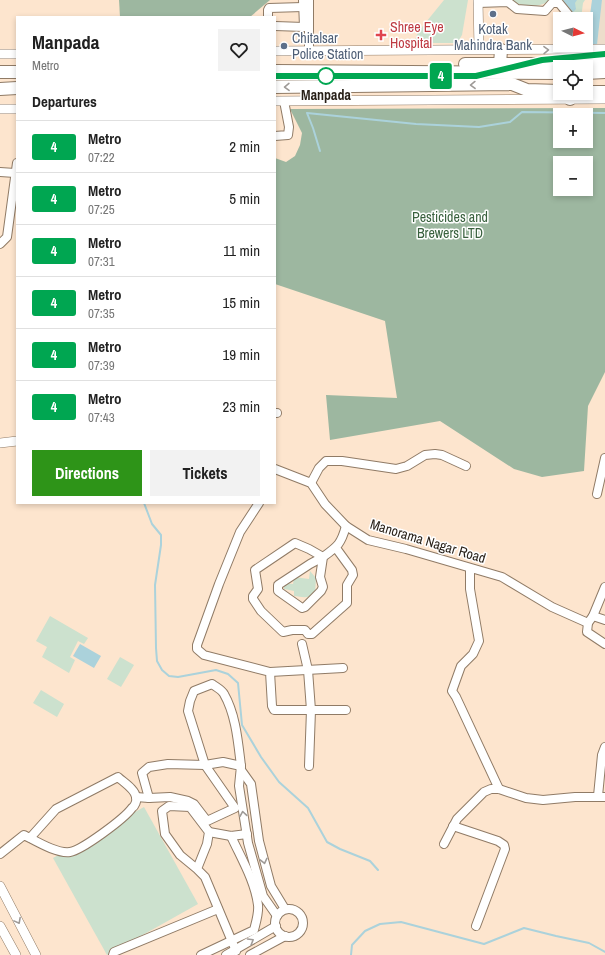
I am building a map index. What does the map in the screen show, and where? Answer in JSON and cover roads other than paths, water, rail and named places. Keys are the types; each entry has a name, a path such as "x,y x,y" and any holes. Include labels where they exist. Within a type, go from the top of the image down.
{"main road":[{"path":"500,64 501,50"},
{"path":"438,72 450,64 605,64"},
{"path":"276,71 438,72 553,79"},
{"path":"0,72 16,72"},
{"path":"593,73 605,72"},
{"path":"276,87 512,84 529,77 553,74"},
{"path":"593,80 605,80"},
{"path":"512,84 527,90 553,91"},
{"path":"0,88 16,88"},
{"path":"593,92 605,92"}],"street":[{"path":"306,51 309,0"},
{"path":"479,49 478,1 508,2 517,9 544,11 552,3 559,3 566,12"},
{"path":"268,16 268,10 270,8 303,4 306,51"},
{"path":"276,26 304,27"},
{"path":"276,51 501,50 553,48"},
{"path":"593,48 605,49"},
{"path":"0,54 16,54"},
{"path":"276,136 288,135 289,126 280,101 553,96"},
{"path":"593,98 605,99"},
{"path":"0,109 16,109"},
{"path":"0,244 4,237 16,168"},
{"path":"0,172 15,173"},
{"path":"0,443 16,442"},
{"path":"276,470 311,483 319,468 326,461 342,461 396,469 407,466 425,455 435,454 442,455 466,466"},
{"path":"597,494 605,458"},
{"name":"Manorama Nagar Road","path":"311,483 325,504 346,526 368,540 406,549 502,577 552,607 588,623"},
{"path":"258,504 240,532 219,584 197,647 204,655 270,672 343,668"},
{"path":"323,557 320,577 323,587 305,607 302,608 295,604 278,591 278,585 336,548 342,539 346,526"},
{"path":"323,557 295,543 256,570 258,589 253,598 262,611 283,632 305,630 308,634 312,634 347,604 347,585 353,575 352,570 336,548"},
{"path":"470,568 471,595 479,641 473,654 461,666 452,691 499,789"},
{"path":"605,587 593,616 588,623 587,632 605,644"},
{"path":"593,616 605,620"},
{"path":"302,644 308,670 311,710 309,766"},
{"path":"270,672 272,706 274,710 346,710"},
{"path":"136,797 170,797 188,801 194,804 207,821 235,808 205,765 188,712 190,701 194,692 212,684 224,693 231,711 236,734 241,768 239,786 247,839 263,896 277,916 276,926 278,930 285,936"},
{"path":"444,844 457,819 484,792 491,789 499,789 526,798 543,800 602,796 602,755 605,747"},
{"path":"149,798 142,773 149,766 168,764 205,765 223,762 241,768 251,784 259,840 271,886 286,909"},
{"path":"0,854 24,836 59,851 69,852 78,849 112,826 132,809 136,803 136,797 133,790 118,777 56,809 30,838"},
{"path":"236,950 205,877 180,855 165,834 162,811 169,806 190,807 209,832 259,840"},
{"path":"453,826 498,841 504,845 504,849 476,926"},
{"path":"197,869 207,844 209,832"},
{"path":"201,955 254,930 258,906 251,880 231,836"},
{"path":"0,886 36,955"},
{"path":"113,955 114,952 218,909"},
{"path":"250,955 285,936 294,936 298,933 303,920 298,912 286,909 277,916"},
{"path":"0,926 16,955"},
{"path":"226,955 276,926"}],"water":[{"path":"564,0 577,0 575,3 576,9 573,12 563,2"},
{"path":"592,0 602,0 597,45 593,45 593,12 590,12"},
{"path":"80,644 101,656 94,668 73,656"}],"waterway":[{"path":"320,151 307,113 416,124 479,127 510,122 522,112 605,113"},
{"path":"144,504 152,524 161,535 155,585 157,661 162,670 169,676 178,677 216,670 228,674 238,683 242,725 261,757 279,782 308,808 327,842 370,861 378,870"},
{"path":"351,955 352,945 365,931 380,924 401,922 484,944 524,928 589,943 605,952"}],"metro line":[{"name":"4","path":"276,76 476,76 542,60 605,54"}],"place":[{"name":"Kotak Mahindra Bank","path":"493,14"},
{"name":"Shree Eye Hospital","path":"381,35"},
{"name":"Chitalsar Police Station","path":"284,46"},
{"name":"Manpada","path":"326,76"}],"park label":[{"name":"Pesticides and Brewers LTD","path":"450,226"}]}
